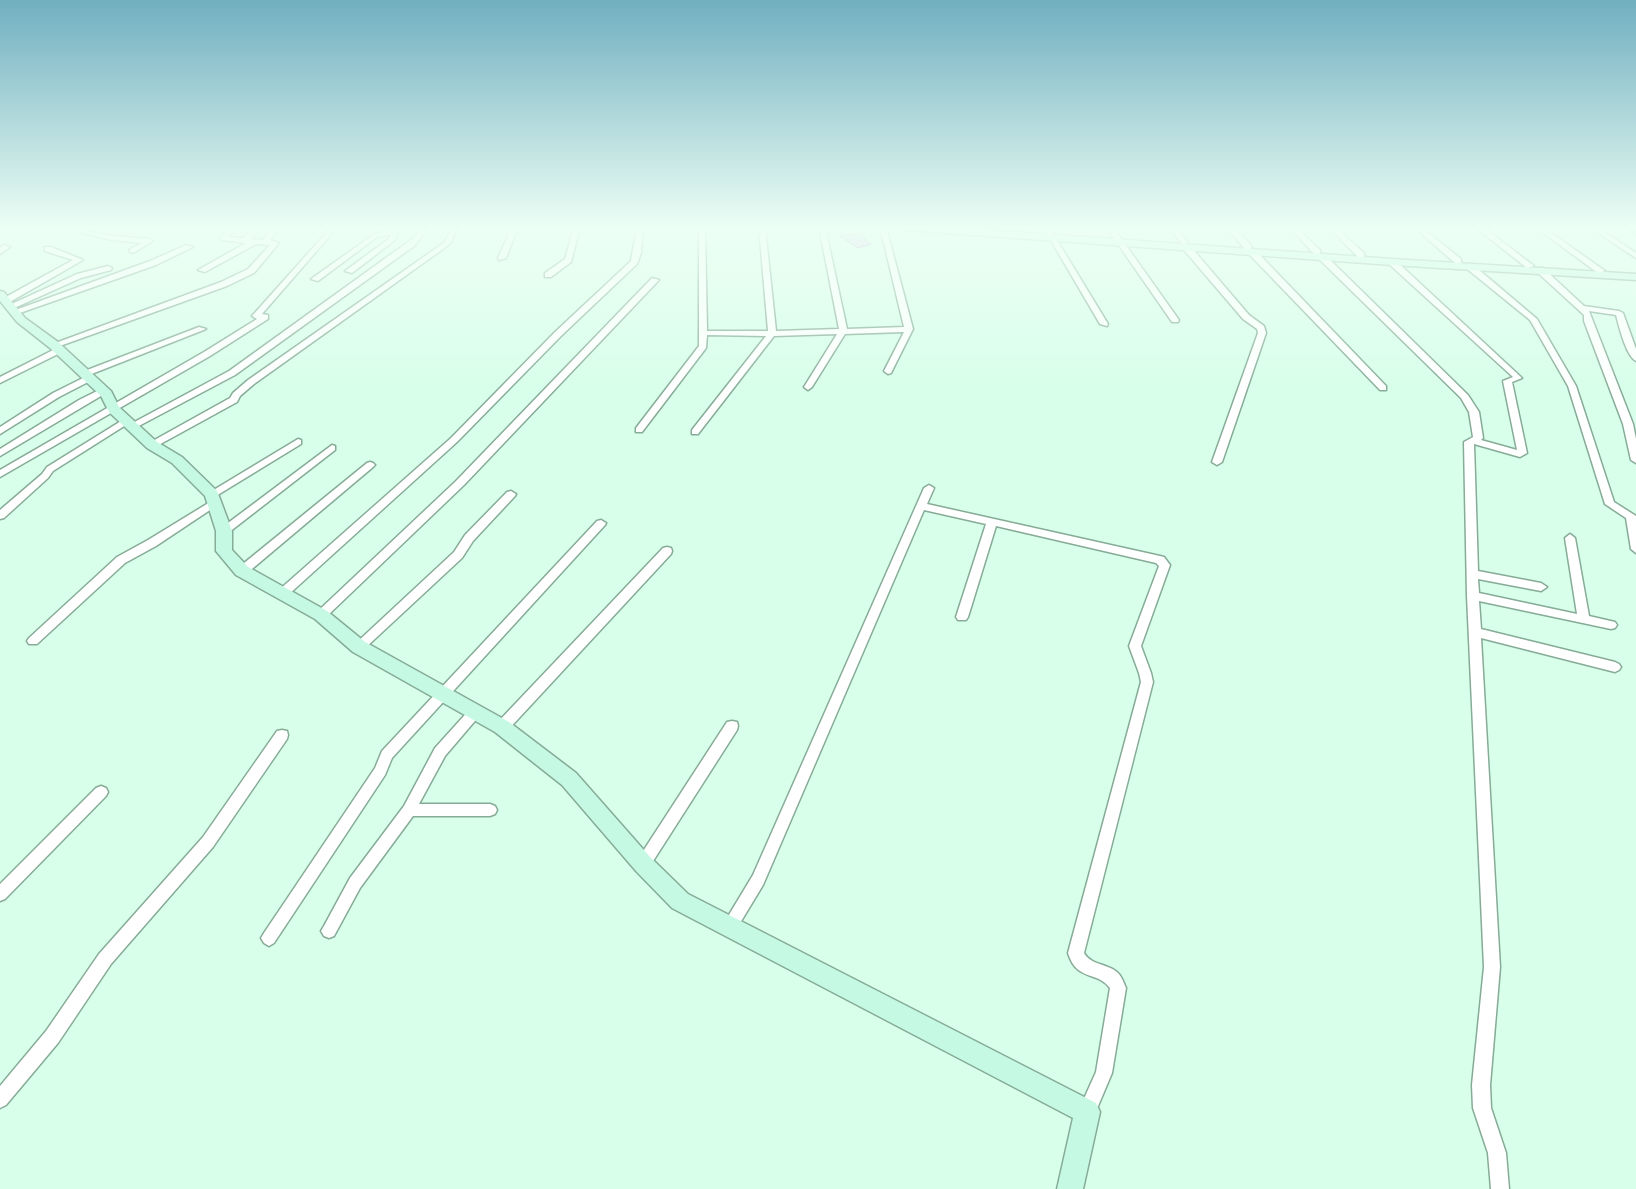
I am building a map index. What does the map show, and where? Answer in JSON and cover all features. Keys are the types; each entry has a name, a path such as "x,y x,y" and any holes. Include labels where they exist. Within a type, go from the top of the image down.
{"street":[{"path":"7,304 42,282"},
{"path":"7,304 63,282"},
{"path":"7,304 84,282"},
{"path":"0,380 57,348 228,282"},
{"path":"0,474 207,354 265,317 256,316 286,282"},
{"path":"0,516 45,476 50,469 129,423 232,373 358,282"},
{"path":"152,445 234,400 236,395 251,382 392,282"},
{"path":"283,593 454,440 558,334 612,282"},
{"path":"321,615 460,483 653,282"},
{"path":"639,430 703,346 703,282"},
{"path":"695,432 772,334 767,282"},
{"path":"808,387 843,332 833,282"},
{"path":"888,371 909,329 897,282"},
{"path":"1079,282 1104,324"},
{"path":"1148,282 1175,320"},
{"path":"1217,282 1246,317 1262,328 1262,333 1217,462"},
{"path":"1281,282 1383,388"},
{"path":"1348,282 1469,402 1474,412 1478,438 1475,441"},
{"path":"1415,282 1518,376 1518,378 1507,381 1522,453 1475,441 1469,442 1474,596 1492,967 1481,1085 1482,1108 1496,1153 1500,1189"},
{"path":"1488,282 1532,320 1572,386 1610,504 1631,516 1636,549"},
{"path":"1552,282 1588,315 1588,321 1628,424 1636,460"},
{"path":"7,304 103,391 114,409 152,445 177,460 214,498 224,531 224,551 242,570 321,615 360,647 502,727 569,779 643,864 680,901 1087,1112"},
{"path":"1582,308 1616,312 1621,315 1629,343 1636,358"},
{"path":"0,430 87,376 202,329"},
{"path":"704,333 772,334 909,329"},
{"path":"0,453 103,391"},
{"path":"32,640 121,560 152,543 214,498 298,442"},
{"path":"224,531 332,448"},
{"path":"242,570 370,465"},
{"path":"729,928 758,880 929,488"},
{"path":"360,647 458,554 469,538 511,494"},
{"path":"921,506 1160,560 1165,565 1136,646 1137,656 1147,676 1147,682 1076,953 1077,960 1111,976 1117,981 1118,988 1104,1072 1087,1112 1070,1189"},
{"path":"962,617 992,522"},
{"path":"270,938 380,771 386,755 444,695 602,523"},
{"path":"1570,538 1584,620"},
{"path":"502,727 666,551"},
{"path":"1474,574 1541,587"},
{"path":"1474,596 1611,625"},
{"path":"1476,632 1615,667"},
{"path":"329,932 355,883 409,810 440,752 476,711"},
{"path":"643,864 732,726"},
{"path":"0,1099 52,1037 105,959 208,842 282,734"},
{"path":"0,894 101,792"},
{"path":"409,810 490,810"}]}
